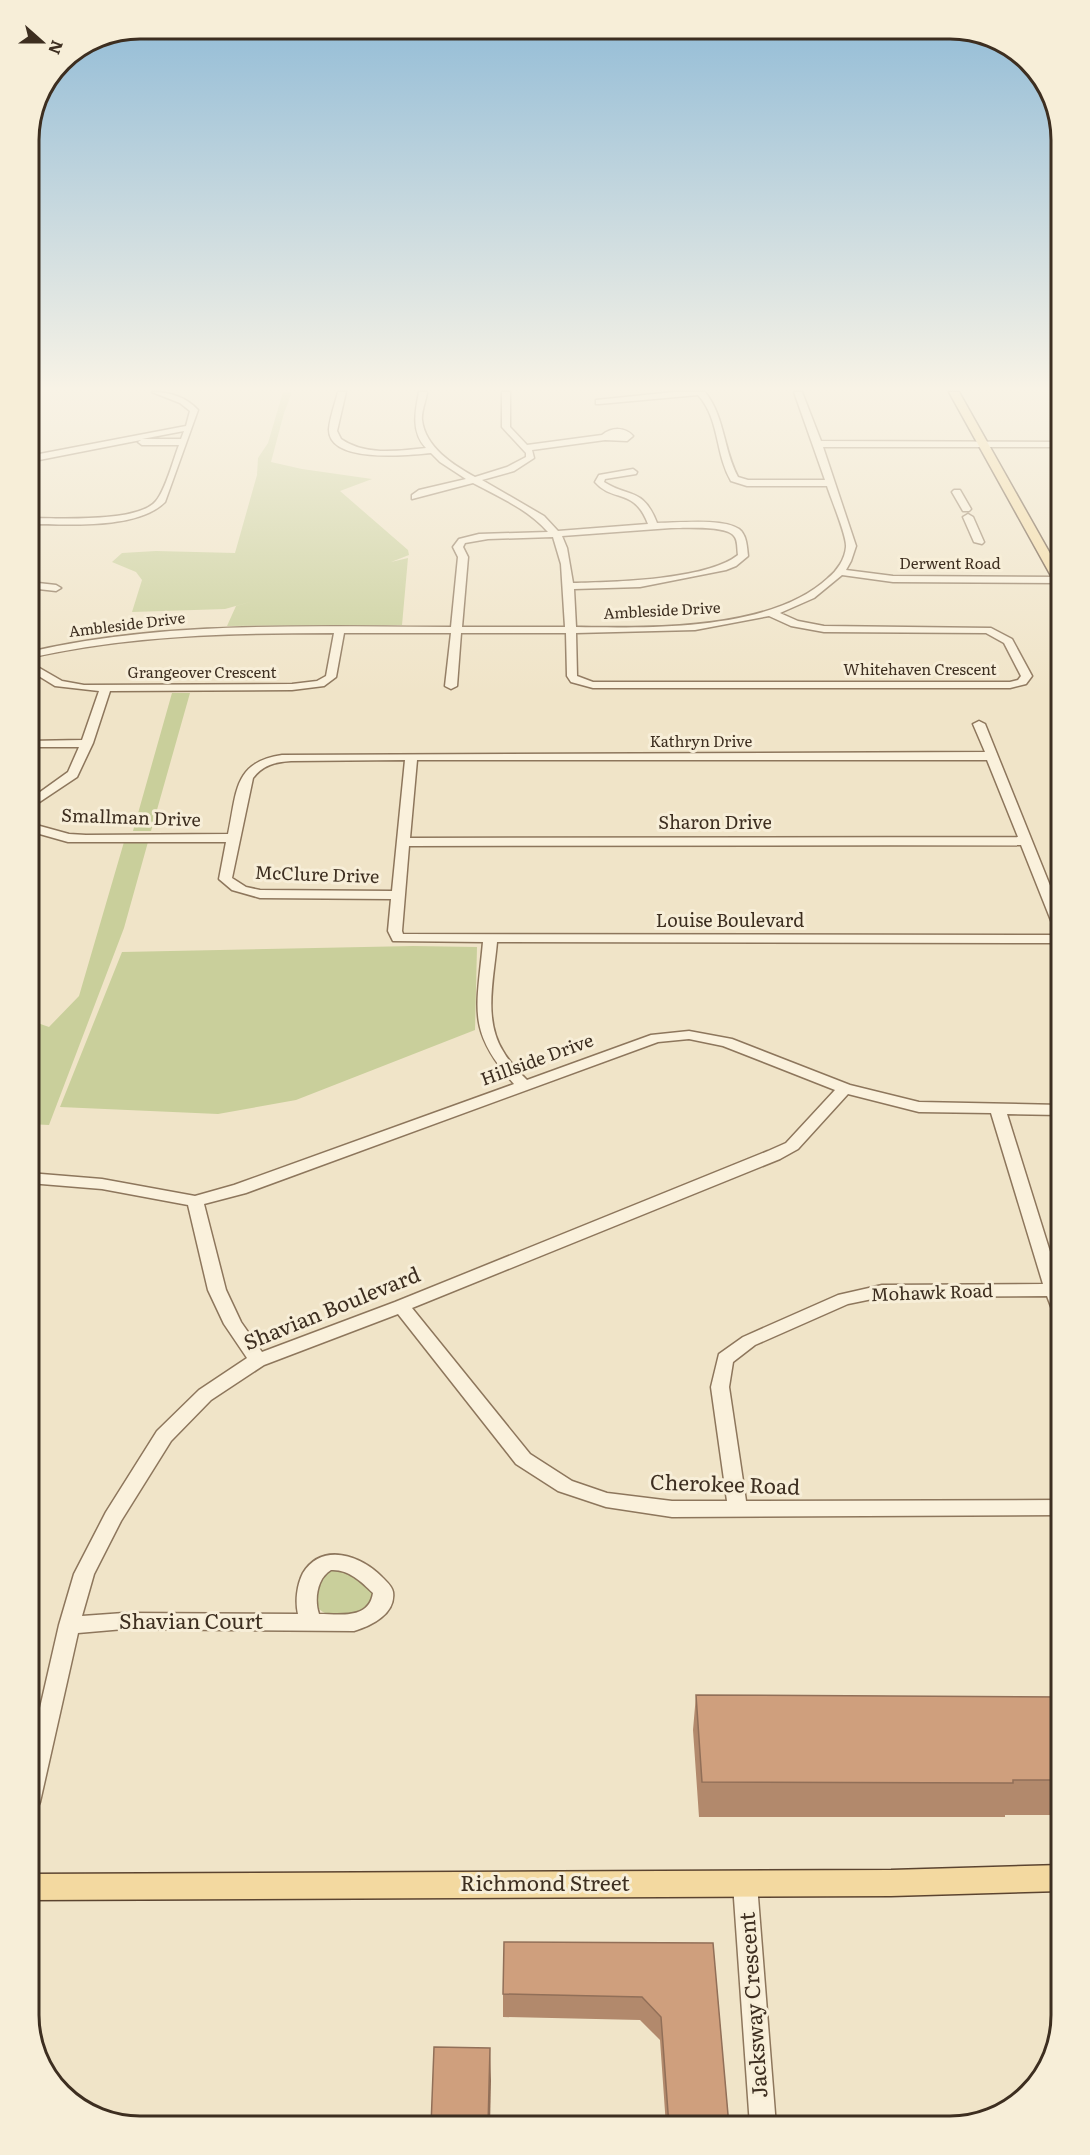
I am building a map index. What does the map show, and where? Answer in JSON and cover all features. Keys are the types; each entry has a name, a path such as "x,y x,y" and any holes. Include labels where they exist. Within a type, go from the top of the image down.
{"main road":[{"path":"1011,493 1051,564"},
{"name":"Richmond Street","path":"39,1887 891,1883 1051,1878"}],"street":[{"path":"39,521 120,519 153,509 162,500 165,493"},
{"path":"415,497 421,493"},
{"path":"497,493 521,506 556,534 566,564 569,630"},
{"path":"624,493 646,505 654,527"},
{"name":"Ambleside Drive","path":"39,653 136,636 246,631 380,632 687,627 746,619 800,602 825,587 840,572 850,556 851,546 833,493"},
{"path":"957,493 979,543"},
{"path":"451,686 463,558 459,543 467,538 654,527 729,529 739,535 742,556 733,564 723,568 640,584 567,586"},
{"name":"Derwent Road","path":"840,572 893,579 1051,582"},
{"path":"39,586 56,588"},
{"name":"Whitehaven Crescent","path":"569,630 572,676 575,680 593,685 1010,685 1022,682 1027,676 1006,637 1000,633 966,630 824,629 795,624 769,612"},
{"name":"Grangeover Crescent","path":"39,672 58,684 106,688 292,687 320,684 331,677 340,631"},
{"path":"39,798 73,774 87,743 106,688"},
{"path":"979,724 1051,901"},
{"path":"39,744 87,743"},
{"name":"Kathryn Drive","path":"411,757 991,756"},
{"path":"399,896 411,757"},
{"name":"McClure Drive","path":"399,896 260,894 244,891 231,885 225,879 247,777 253,768 273,759 411,757"},
{"name":"Smallman Drive","path":"39,829 77,838 233,838"},
{"name":"Sharon Drive","path":"403,842 1026,841"},
{"name":"Louise Boulevard","path":"399,896 395,931 398,938 490,940 1051,939"},
{"path":"490,940 485,1011 486,1029 492,1048 523,1085"},
{"name":"Hillside Drive","path":"39,1179 102,1184 195,1201 240,1189 656,1038 689,1035 728,1042 845,1088 882,1100 919,1107 1051,1110"},
{"name":"Shavian Boulevard","path":"39,1755 69,1625 84,1574 113,1517 164,1436 205,1395 258,1360 400,1306 774,1155 792,1146 845,1088"},
{"path":"999,1110 1051,1280"},
{"path":"195,1201 217,1290 233,1324 258,1360"},
{"name":"Mohawk Road","path":"738,1510 720,1387 725,1359 748,1341 844,1299 882,1291 1051,1290"},
{"name":"Cherokee Road","path":"400,1306 523,1459 565,1486 606,1500 672,1509 1051,1508"},
{"name":"Shavian Court","path":"69,1625 124,1621 312,1622"},
{"name":"Jacksway Crescent","path":"746,1884 762,2116"}],"green space":[{"path":"252,493 342,493 408,550 409,555 391,562 408,558 402,625 227,626 236,606 264,598 225,609 132,612 142,580 136,572 112,562 122,553 156,551 235,553"},
{"path":"172,693 190,693 151,831 133,831"},
{"path":"124,842 148,842 124,928 49,1125 39,1124 39,1024 49,1027 79,996"},
{"path":"413,946 477,947 475,1030 296,1100 218,1114 60,1107 122,952"},
{"path":"332,1570 348,1571 371,1590 374,1597 363,1613 344,1616 325,1613 319,1609 316,1604 316,1591 323,1578"}],"building":[{"path":"696,1695 1051,1697 1051,1780 1013,1780 1013,1783 702,1782"},
{"path":"504,1942 713,1943 728,2116 668,2116 661,2017 642,1997 503,1994"},
{"path":"434,2047 490,2048 488,2116 431,2116"}]}
